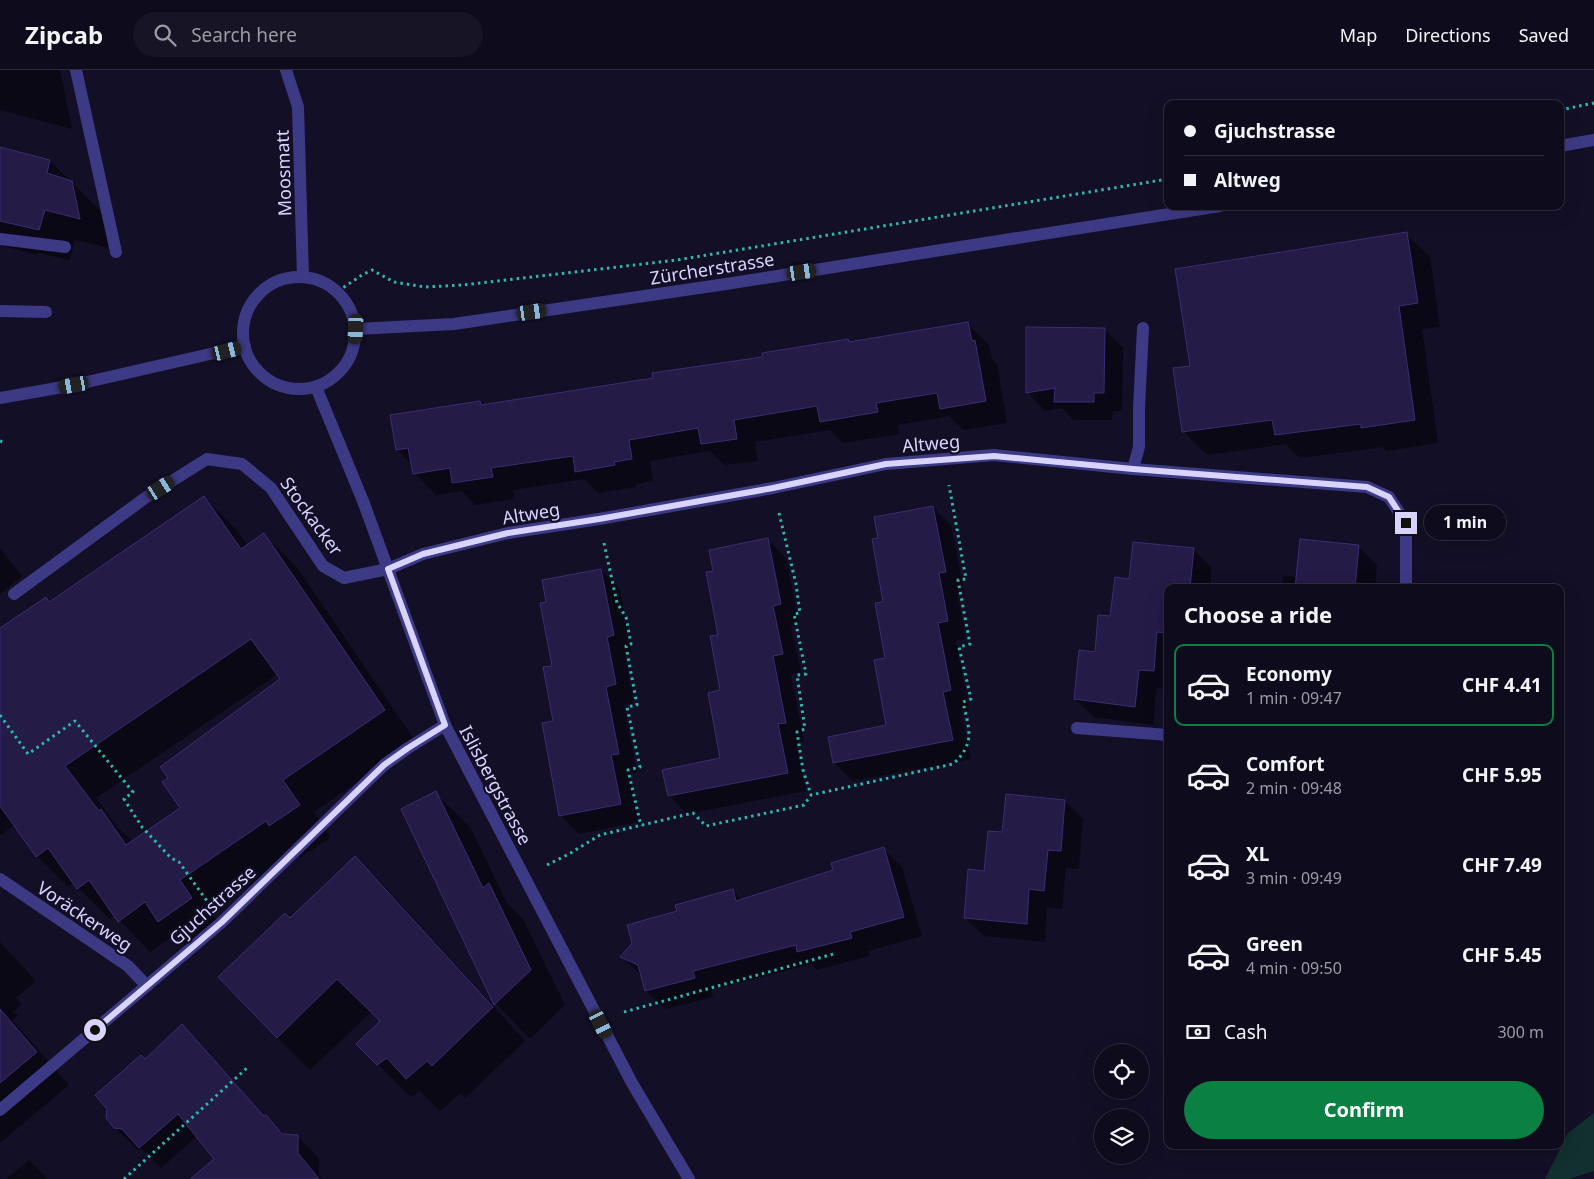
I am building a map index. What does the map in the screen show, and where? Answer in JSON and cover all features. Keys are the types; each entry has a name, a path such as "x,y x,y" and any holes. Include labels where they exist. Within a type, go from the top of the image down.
{"street":[{"path":"76,70 116,252"},
{"name":"Moosmatt","path":"286,70 298,107 303,277"},
{"path":"1564,145 1594,140"},
{"name":"Zürcherstrasse","path":"356,329 454,324 716,286 1195,210"},
{"path":"0,239 65,247"},
{"path":"303,277 316,279 338,291 353,315 356,329 355,344 350,359 341,371 330,381 316,387 300,390 285,388 271,382 259,373 250,360 244,346 243,331 245,316 251,303 261,291 274,283 288,278 303,277"},
{"path":"0,311 46,312"},
{"path":"1133,469 1139,447 1143,328"},
{"path":"0,398 74,385 244,346"},
{"name":"Islisbergstrasse","path":"316,387 363,502 445,725 632,1083 689,1179"},
{"name":"Altweg","path":"388,569 423,554 508,533 773,488 886,464 994,456 1367,487 1389,497 1406,523 1406,584"},
{"name":"Stockacker","path":"14,594 146,498 207,459 242,464 271,488 323,566 344,578 388,569"},
{"name":"Gjuchstrasse","path":"0,1110 222,922 384,765 445,725"},
{"path":"1077,728 1164,735"},
{"name":"Voräckerweg","path":"0,878 128,966 147,986"}],"path":[{"path":"1564,109 1594,103"},
{"path":"338,291 372,270 394,282 425,287 463,285 677,260 1164,180"},
{"path":"0,441 5,443"},
{"path":"524,876 569,854 600,835 693,813 706,826 804,805 811,794 953,764 964,754 970,736 962,702 971,699 959,647 970,644 958,580 966,578 946,460"},
{"path":"773,488 796,584 800,613 794,614 806,674 797,676 805,729 797,732 800,754 811,794"},
{"path":"610,567 618,603 626,618 631,644 626,646 637,704 627,707 640,767 628,770 640,826"},
{"path":"0,715 28,754 75,721 134,792 124,799 142,827 171,858 179,862 222,922"},
{"path":"601,1024 623,1012 837,953"},
{"path":"124,1179 247,1068"}],"green space":[{"path":"1594,1113 1594,1171 1569,1179 1545,1179 1560,1149 1564,1149 1564,1141 1568,1133"}],"building":[{"path":"0,147 50,160 47,173 72,181 80,219 45,210 39,230 0,221"},
{"path":"1407,232 1418,303 1399,306 1415,420 1361,428 1361,424 1275,435 1272,420 1182,432 1173,368 1190,366 1175,269"},
{"path":"968,322 972,341 975,340 986,401 940,409 937,393 876,403 878,412 820,422 817,406 734,420 737,439 701,444 698,428 629,440 632,459 614,462 615,465 575,472 573,456 491,468 493,477 452,483 450,468 413,474 408,448 396,450 390,415 480,401 481,405 653,378 652,373 762,357 762,353 848,339 849,342"},
{"path":"1026,327 1105,328 1104,393 1094,393 1094,402 1054,402 1055,388 1026,393"},
{"path":"204,496 241,549 264,533 385,710 283,780 300,805 269,826 266,821 180,880 192,898 158,922 145,902 118,922 89,880 77,889 48,848 36,857 0,806 0,628 46,597 49,602","holes":["251,639 280,679 160,767 168,778 162,782 180,808 126,845 101,809 99,811 65,766"]},
{"path":"933,506 946,572 939,573 948,621 938,623 951,690 943,692 953,740 833,763 828,737 886,725 874,660 885,658 875,603 883,602 872,539 878,538 874,517"},
{"path":"768,538 781,604 773,606 783,654 773,656 786,723 778,724 788,773 668,796 662,770 720,758 708,693 720,690 710,636 718,635 706,572 713,571 709,550"},
{"path":"1300,539 1359,545 1355,584 1295,584"},
{"path":"1133,542 1194,548 1190,584 1164,584 1164,633 1157,632 1154,671 1139,670 1135,707 1074,699 1079,650 1095,652 1098,615 1110,616 1115,577 1129,579"},
{"path":"601,569 614,635 607,637 616,684 606,687 619,754 611,755 621,804 559,816 542,723 553,721 543,667 552,666 540,603 546,602 542,580"},
{"path":"436,791 483,888 489,883 531,970 494,1005 401,809"},
{"path":"1006,794 1065,800 1061,851 1048,850 1044,891 1029,889 1027,924 964,918 968,869 984,871 988,831 1002,832"},
{"path":"884,847 904,917 850,932 852,938 797,952 796,945 693,971 695,978 645,991 638,965 620,957 632,943 627,925 677,911 675,905 733,889 736,901 833,870 831,863"},
{"path":"355,856 493,1007 432,1066 427,1061 406,1079 387,1058 377,1065 356,1044 380,1021 337,979 277,1038 218,977 285,913 290,918"},
{"path":"0,1009 37,1052 0,1083"},
{"path":"182,1024 282,1134 298,1135 298,1153 319,1179 190,1179 214,1159 178,1114 139,1148 122,1129 114,1128 106,1118 107,1109 95,1095 141,1055 145,1059"}],"route":[{"path":"95,1030 222,922 384,765 445,725 388,569 423,554 508,533 773,488 886,464 994,456 1367,487 1389,497 1406,523"}]}
